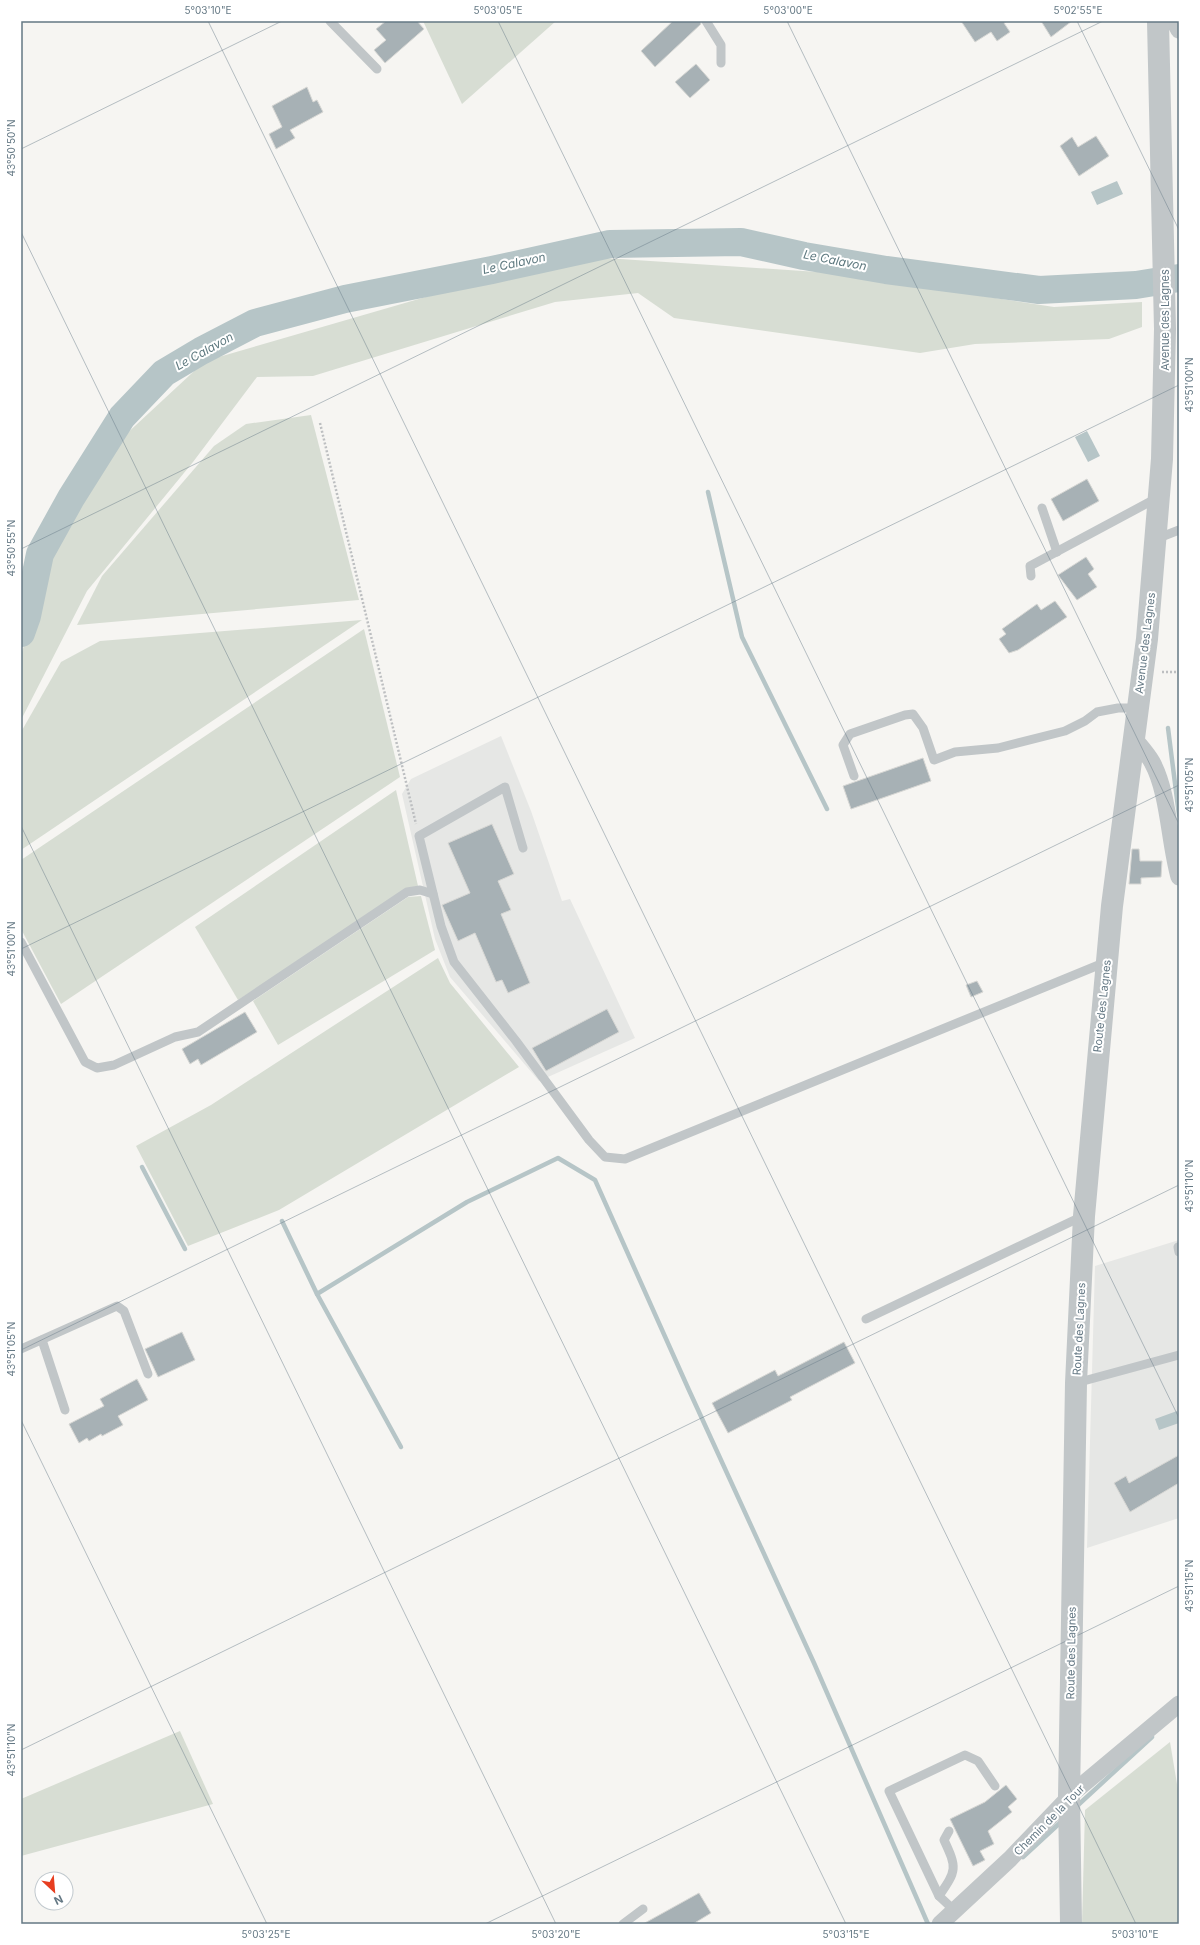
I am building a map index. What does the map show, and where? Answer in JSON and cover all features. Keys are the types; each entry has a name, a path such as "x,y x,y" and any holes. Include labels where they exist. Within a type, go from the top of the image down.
{"street":[{"name":"Avenue des Lagnes","path":"1133,737 1147,639 1159,497 1165,397 1164,220 1158,21"},
{"path":"1174,21 1179,30"},
{"path":"1133,737 1152,763 1165,799 1174,861 1179,877"},
{"name":"Route des Lagnes","path":"1071,1924 1069,1797 1076,1384 1084,1216 1106,962 1133,737"},
{"name":"Chemin de la Tour","path":"940,1924 1010,1859 1069,1797 1179,1704"}],"lane":[{"path":"330,21 377,69"},
{"path":"706,21 721,45 721,63"},
{"path":"1030,576 1030,566 1159,497"},
{"path":"1042,508 1057,552"},
{"path":"1155,539 1179,530"},
{"path":"854,776 843,745 850,734 905,715 913,714 923,728 934,760 955,752 998,748 1065,731 1085,721 1097,712 1118,708 1138,708"},
{"path":"523,848 505,787 419,836 441,926 454,962 516,1041 589,1140 605,1157 625,1159 1106,962"},
{"path":"21,942 85,1062 97,1068 114,1065 175,1037 198,1032 407,892 420,890 433,894"},
{"path":"866,1319 1084,1216"},
{"path":"21,1349 117,1306 124,1311 148,1374"},
{"path":"42,1340 65,1410"},
{"path":"1076,1384 1179,1355"},
{"path":"955,1911 939,1896 889,1791 965,1755 978,1761 995,1786"},
{"path":"939,1896 952,1876 953,1861 944,1840 949,1831"},
{"path":"623,1924 642,1909"}],"path":[{"path":"320,423 419,836"}],"shaded area":[{"path":"423,21 556,21 462,104"},
{"path":"1117,181 1123,194 1097,205 1091,192"},
{"path":"605,258 833,273 1054,307 1142,302 1142,327 1109,339 975,344 920,353 674,318 638,293 555,302 313,376 257,377 193,462 87,591 21,720 21,655 42,590 54,539 122,438 205,361 429,296"},
{"path":"311,415 359,600 77,625 102,576 214,446 246,424"},
{"path":"1087,431 1100,456 1088,462 1075,437"},
{"path":"362,620 21,850 21,732 61,662 100,641"},
{"path":"364,629 400,777 61,1004 21,929 21,860"},
{"path":"501,736 531,811 562,901 570,899 635,1038 539,1081 450,977 435,939 402,794 411,779"},
{"path":"396,790 418,886 238,1000 195,927"},
{"path":"421,896 435,950 278,1045 253,1001 408,897"},
{"path":"438,958 450,983 519,1067 279,1210 188,1246 136,1146 211,1105"},
{"path":"1179,1240 1179,1518 1087,1548 1095,1266"},
{"path":"1177,1411 1179,1423 1159,1430 1155,1419"},
{"path":"180,1731 213,1804 21,1856 21,1799"},
{"path":"1170,1742 1179,1796 1179,1924 1082,1924 1085,1810"}],"building":[{"path":"386,21 417,21 424,29 385,63 374,50 386,40 376,29"},
{"path":"673,21 700,21 701,24 655,67 641,51"},
{"path":"961,21 1007,21 1004,23 1010,32 997,41 991,32 975,42"},
{"path":"1041,21 1072,21 1051,37"},
{"path":"696,64 710,80 690,98 675,82"},
{"path":"307,87 313,102 317,100 323,112 290,130 295,138 276,149 269,134 282,127 272,106"},
{"path":"1096,136 1109,156 1079,176 1060,146 1072,137 1078,147"},
{"path":"1087,479 1099,501 1063,521 1051,499"},
{"path":"1086,557 1094,569 1088,574 1097,587 1077,600 1058,575"},
{"path":"1055,601 1067,617 1018,650 1009,653 999,639 1006,634 1002,629 1037,604 1041,610"},
{"path":"923,758 931,781 851,809 843,786"},
{"path":"492,824 514,874 498,881 511,910 501,914 530,983 508,993 502,980 496,982 475,933 458,941 442,905 470,893 448,843"},
{"path":"1132,849 1139,849 1140,861 1162,861 1161,877 1141,878 1141,884 1129,884"},
{"path":"977,981 983,992 971,997 966,985"},
{"path":"607,1009 619,1032 546,1071 532,1048"},
{"path":"245,1012 257,1032 201,1065 198,1059 190,1064 182,1049"},
{"path":"182,1332 195,1360 158,1377 145,1349"},
{"path":"844,1342 855,1363 790,1397 792,1400 728,1433 712,1403 775,1370 778,1376"},
{"path":"137,1379 148,1400 118,1416 123,1425 102,1436 101,1434 89,1441 87,1438 79,1443 69,1424 104,1406 100,1399"},
{"path":"1179,1455 1179,1483 1130,1512 1114,1483 1126,1476 1129,1483"},
{"path":"1006,1785 1017,1799 1008,1807 1012,1812 988,1831 994,1844 980,1851 985,1860 973,1866 950,1819 985,1802"},
{"path":"699,1893 711,1913 693,1924 643,1924"}],"waterway":[{"name":"Le Calavon","path":"21,633 27,616 40,554 71,498 122,417 164,373 201,351 255,323 345,299 492,270 610,244 741,242 804,256 886,270 1039,290 1136,285 1179,278"},
{"path":"708,492 742,637 827,809"},
{"path":"1168,728 1179,815"},
{"path":"282,1221 317,1294 467,1202 558,1158 595,1180 814,1663 928,1924"},
{"path":"142,1167 185,1249"},
{"path":"317,1294 401,1447"},
{"path":"1077,1806 1152,1737"},
{"path":"1023,1857 1062,1821"}]}
